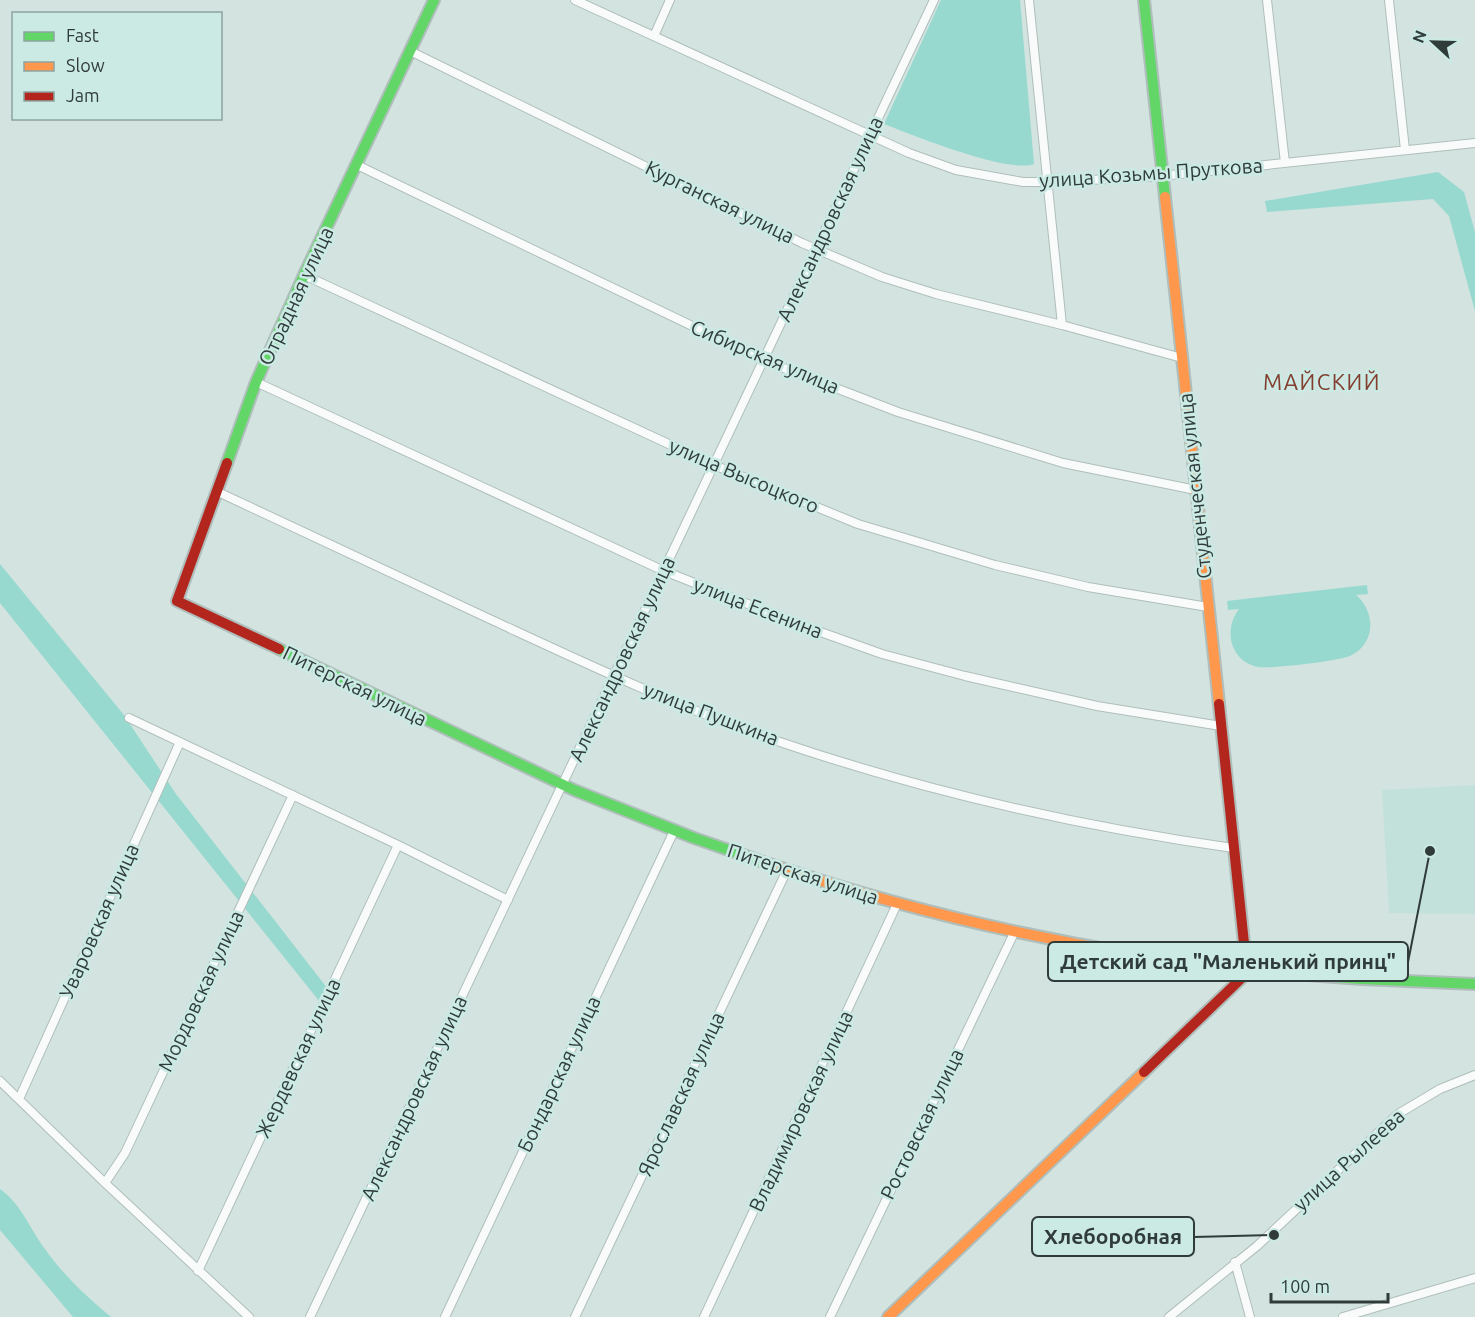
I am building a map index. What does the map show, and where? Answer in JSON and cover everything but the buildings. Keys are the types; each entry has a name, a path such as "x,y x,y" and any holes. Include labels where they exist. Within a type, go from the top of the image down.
{"street":[{"name":"Отрадная улица","path":"177,601 256,382 434,0"},
{"name":"улица Козьмы Пруткова","path":"575,0 909,153 956,170 1023,182 1162,176 1475,143"},
{"path":"654,36 670,0"},
{"name":"Александровская улица","path":"310,1317 934,0"},
{"path":"1029,0 1062,325"},
{"name":"Студенческая улица","path":"1143,0 1233,848 1245,952 1250,970"},
{"path":"1267,0 1285,163"},
{"path":"1389,0 1405,150"},
{"name":"Курганская улица","path":"410,51 816,249 882,277 936,294 1182,358"},
{"name":"Сибирская улица","path":"357,165 763,360 898,412 1063,463 1196,490"},
{"name":"улица Высоцкого","path":"304,275 714,465 858,524 995,565 1088,587 1208,607"},
{"name":"улица Есенина","path":"256,382 664,571 882,654 965,676 1097,706 1221,726"},
{"name":"улица Пушкина","path":"218,492 614,676 771,739 912,783 1010,808 1233,848"},
{"name":"Питерская улица","path":"177,601 562,785 674,831 787,870 897,904 1073,944 1250,970 1475,984"},
{"path":"129,718 398,845 508,900"},
{"name":"Уваровская улица","path":"19,1099 180,742"},
{"name":"Мордовская улица","path":"105,1183 125,1153 292,795"},
{"name":"Бондарская улица","path":"445,1317 674,831"},
{"name":"Жердевская улица","path":"198,1271 398,845"},
{"name":"Ярославская улица","path":"575,1317 787,870"},
{"name":"Владимировская улица","path":"704,1317 897,904"},
{"name":"Ростовская улица","path":"830,1317 1015,931"},
{"path":"888,1317 1250,970"},
{"name":"улица Рылеева","path":"1169,1317 1234,1262 1257,1246 1398,1114 1440,1089 1475,1075"},
{"path":"0,1081 105,1183 249,1317"},
{"path":"1234,1262 1250,1317"},
{"path":"1343,1317 1475,1278"}],"shaded area":[{"path":"1475,785 1475,914 1389,913 1382,790"}],"green space":[{"path":"941,0 1020,0 1034,164 1022,166 983,159 884,124"},
{"path":"1438,172 1464,192 1475,232 1475,311 1449,216 1433,199 1267,212 1265,201"},
{"path":"0,564 124,715 176,794 335,998 328,1012 0,603"},
{"path":"1367,585 1368,594 1356,595 1363,602 1370,619 1369,636 1359,651 1350,656 1290,666 1258,667 1248,664 1235,652 1231,626 1239,609 1228,610 1227,601"},
{"path":"0,1189 20,1210 52,1259 84,1294 111,1317 73,1317 0,1230"}],"traffic: fast":[{"path":"227,463 256,382 434,0"},
{"path":"1144,0 1165,197"},
{"path":"279,649 574,790 694,838 769,864"},
{"path":"1268,972 1475,984"}],"traffic: slow":[{"path":"1165,197 1219,704"},
{"path":"769,864 891,901 1015,932 1141,955 1268,972"},
{"path":"888,1317 1144,1072"}],"traffic: jam":[{"path":"227,463 177,601 279,649"},
{"path":"1144,1072 1250,970 1245,953 1219,704"}],"place":[{"name":"Детский сад \"Маленький принц\"","path":"1430,851"},
{"name":"Хлеборобная","path":"1274,1235"}],"district":[{"name":"МАЙСКИЙ","path":"1322,382"}]}
